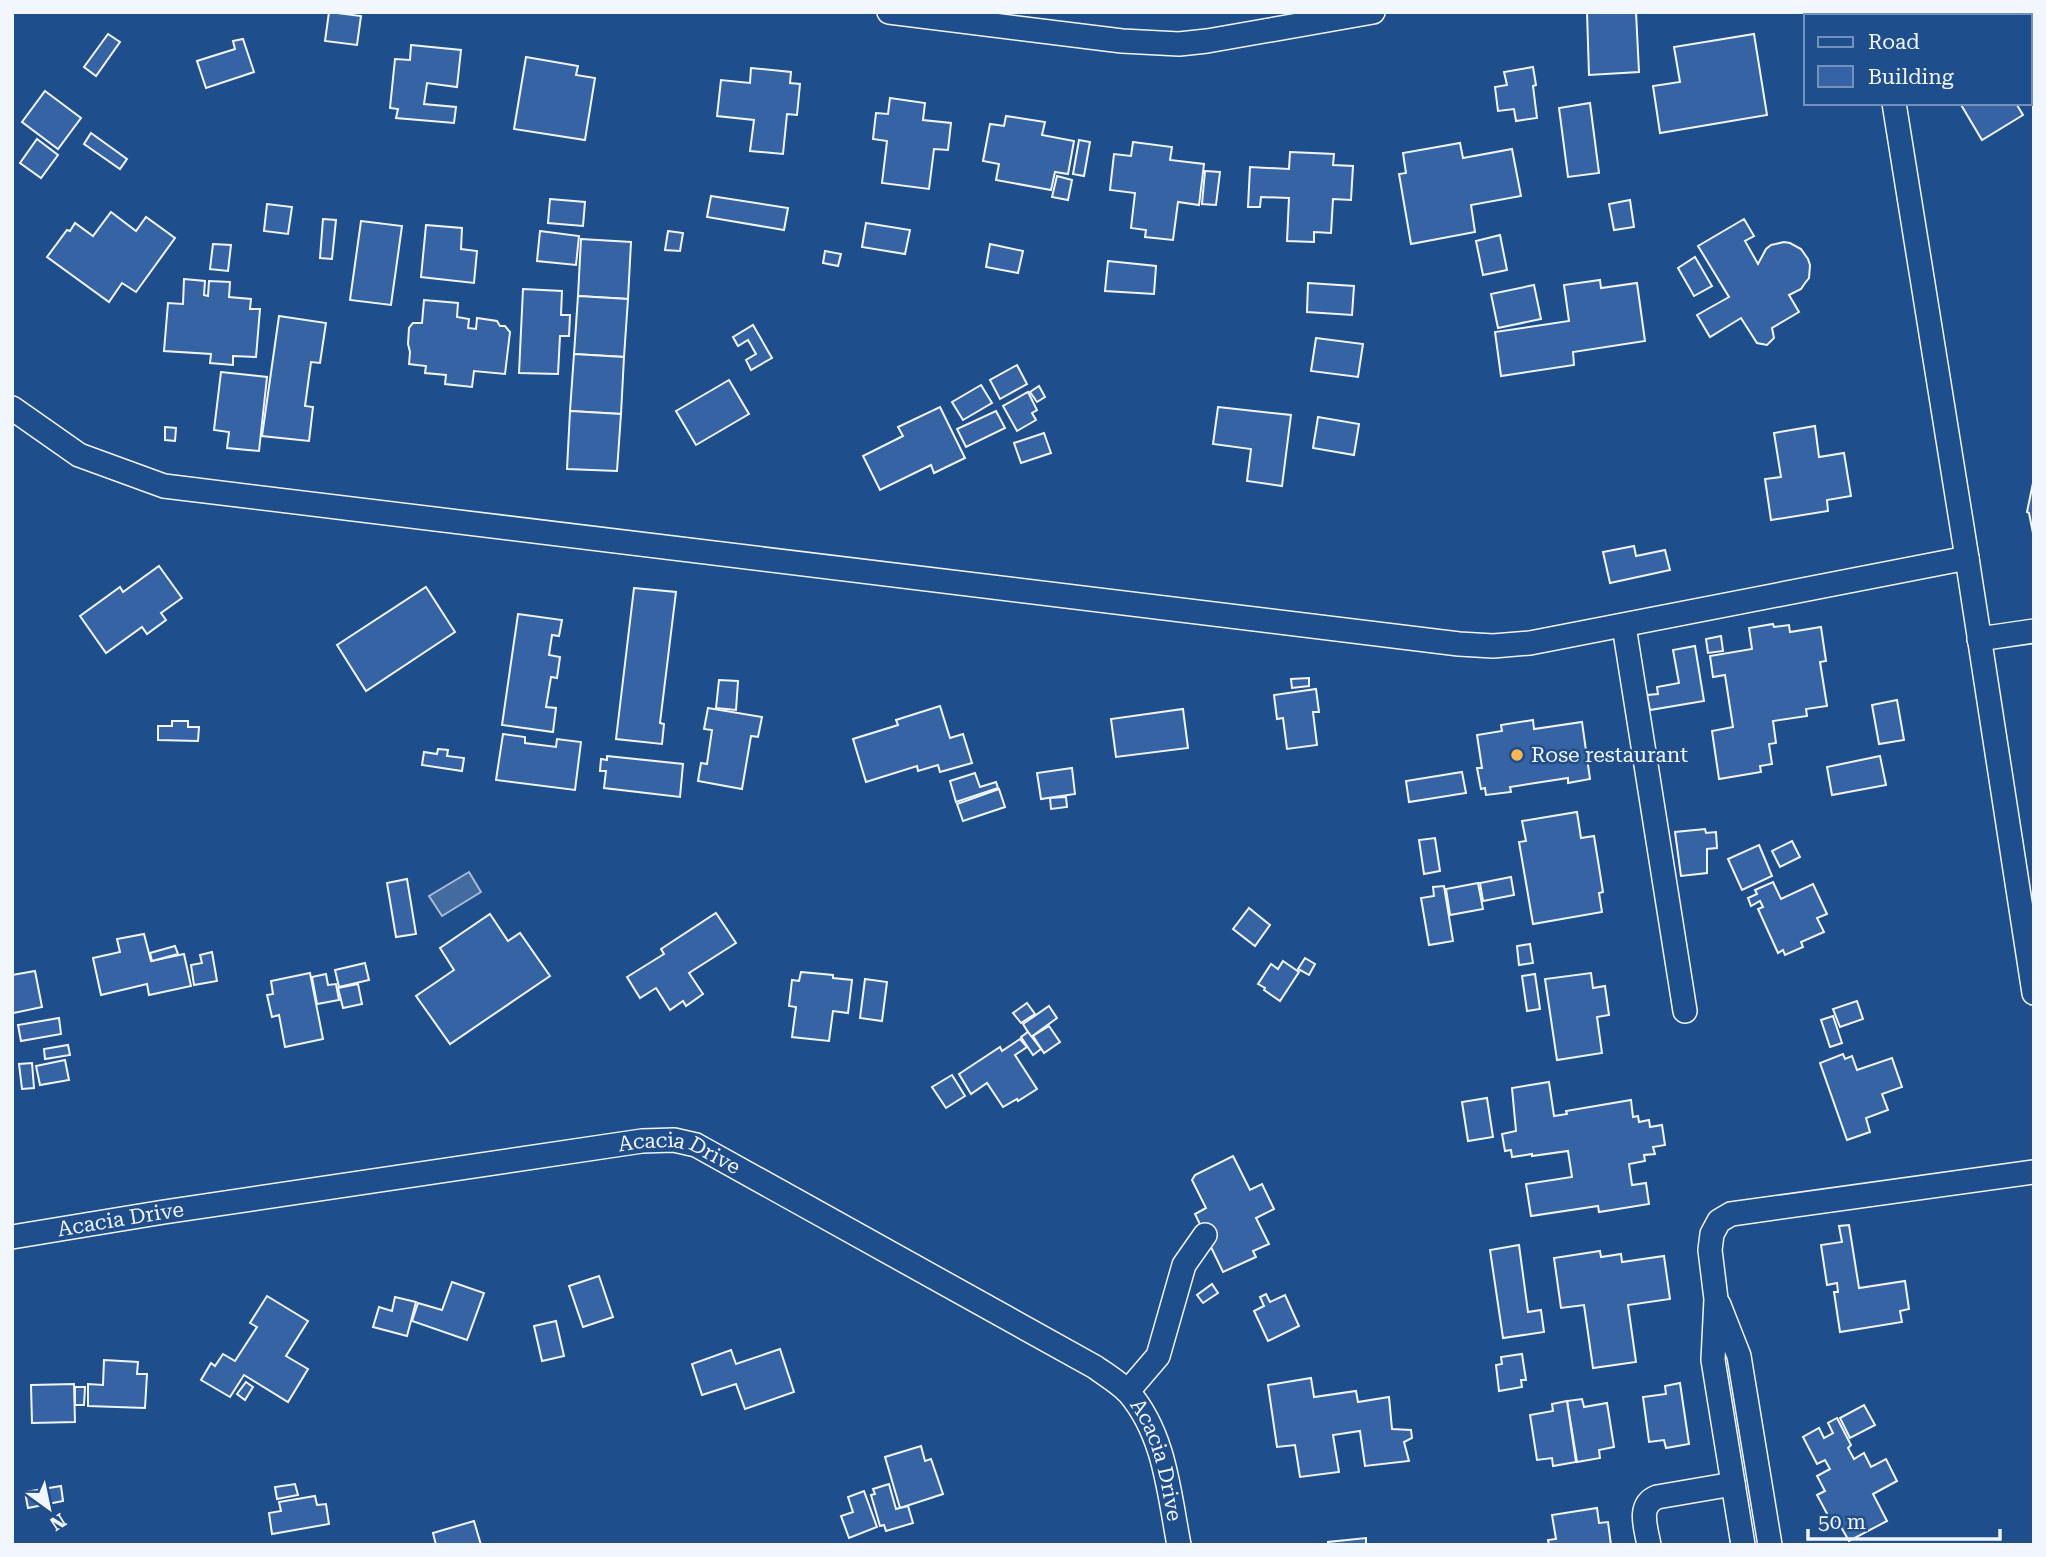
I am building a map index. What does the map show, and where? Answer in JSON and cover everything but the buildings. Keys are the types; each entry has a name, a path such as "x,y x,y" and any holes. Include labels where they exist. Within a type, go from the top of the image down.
{"street":[{"path":"889,12 1122,41 1180,44 1373,12"},
{"path":"1894,105 2034,993"},
{"path":"12,408 79,455 164,486 1459,644 1493,646 1530,643 1967,558"},
{"path":"1624,625 1685,1011"},
{"path":"1979,639 2034,631"},
{"name":"Acacia Drive","path":"12,1237 628,1143 674,1140 696,1145 1095,1367 1128,1391 1148,1419 1161,1451 1179,1545"},
{"path":"1743,1545 1713,1360 1716,1298 1710,1250 1712,1234 1719,1221 1731,1214 2034,1172"},
{"path":"1128,1391 1158,1356 1184,1265 1205,1235"},
{"path":"1716,1298 1740,1356 1770,1545"},
{"path":"1649,1545 1644,1515 1649,1500 1733,1484"}],"water":[{"path":"469,872 481,892 442,916 429,896"}],"place":[{"name":"Rose restaurant","path":"1517,755"}]}
